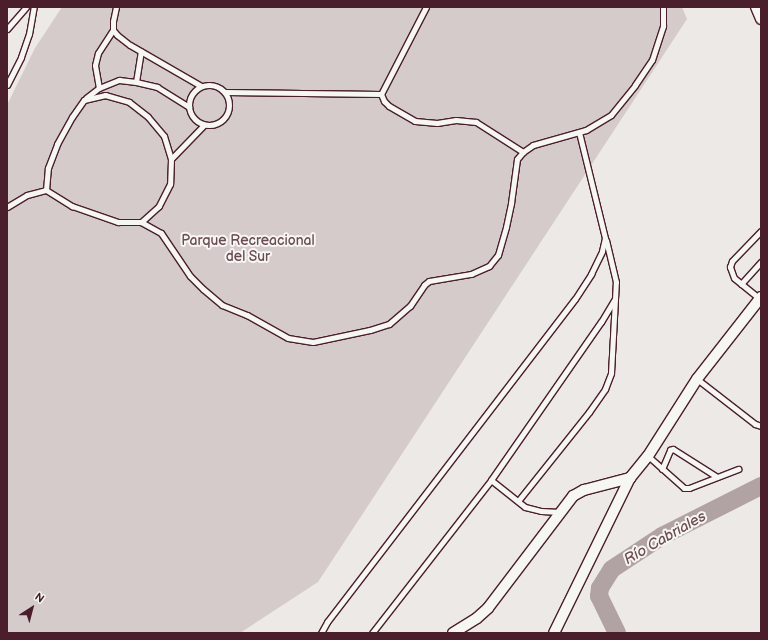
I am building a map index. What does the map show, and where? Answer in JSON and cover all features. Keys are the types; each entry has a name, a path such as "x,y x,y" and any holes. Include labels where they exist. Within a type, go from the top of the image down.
{"street":[{"path":"756,7 761,19"},
{"path":"554,633 630,478 648,456 697,379 759,302"},
{"path":"452,633 477,618 488,608 573,496 584,490 630,478"}],"lane":[{"path":"7,29 26,7"},
{"path":"7,85 21,57 29,34 34,7"},
{"path":"99,88 95,65 98,53 113,30 116,7"},
{"path":"381,94 426,7"},
{"path":"7,207 27,195 46,190 72,206 112,220 118,222 141,222 161,233 190,276 222,305 247,315 288,338 313,342 370,330 389,324 410,306 424,285 429,281 438,278 471,274 489,266 498,255 511,203 517,159 523,152 533,145 579,132 599,123 611,115 635,85 652,60 663,26 663,7"},
{"path":"113,30 126,42 141,52 201,86 214,86 225,92 381,94"},
{"path":"136,82 141,52"},
{"path":"46,190 48,168 72,117 84,100 99,88 119,80 157,87 189,107 194,119 204,125 217,124 227,116 230,104 225,92"},
{"path":"189,107 192,95 201,86"},
{"path":"381,94 384,101 389,106 415,121 437,123 456,120 476,122 514,148 523,152"},
{"path":"84,100 105,95 129,102 148,117 164,136 172,159 170,184 159,206 141,222"},
{"path":"172,159 204,125"},
{"path":"518,501 589,412 605,389 611,373 616,282 579,132"},
{"path":"759,302 734,278 730,267 732,261 761,231"},
{"path":"321,633 327,622 575,299 599,257 605,238"},
{"path":"741,284 761,262"},
{"path":"372,633 491,480 601,322 615,299"},
{"path":"697,379 755,424 761,426"},
{"path":"662,469 670,450 673,449 717,477"},
{"path":"648,456 684,488 689,488 738,469"},
{"path":"491,480 525,507 536,510 560,512"}],"green space":[{"name":"Parque Recreacional del Sur","path":"62,7 682,7 687,19 318,582 240,633 7,633 7,105 35,48"}],"waterway":[{"name":"Río Cabriales","path":"617,633 599,596 600,588 612,569 662,536 761,486"}]}
